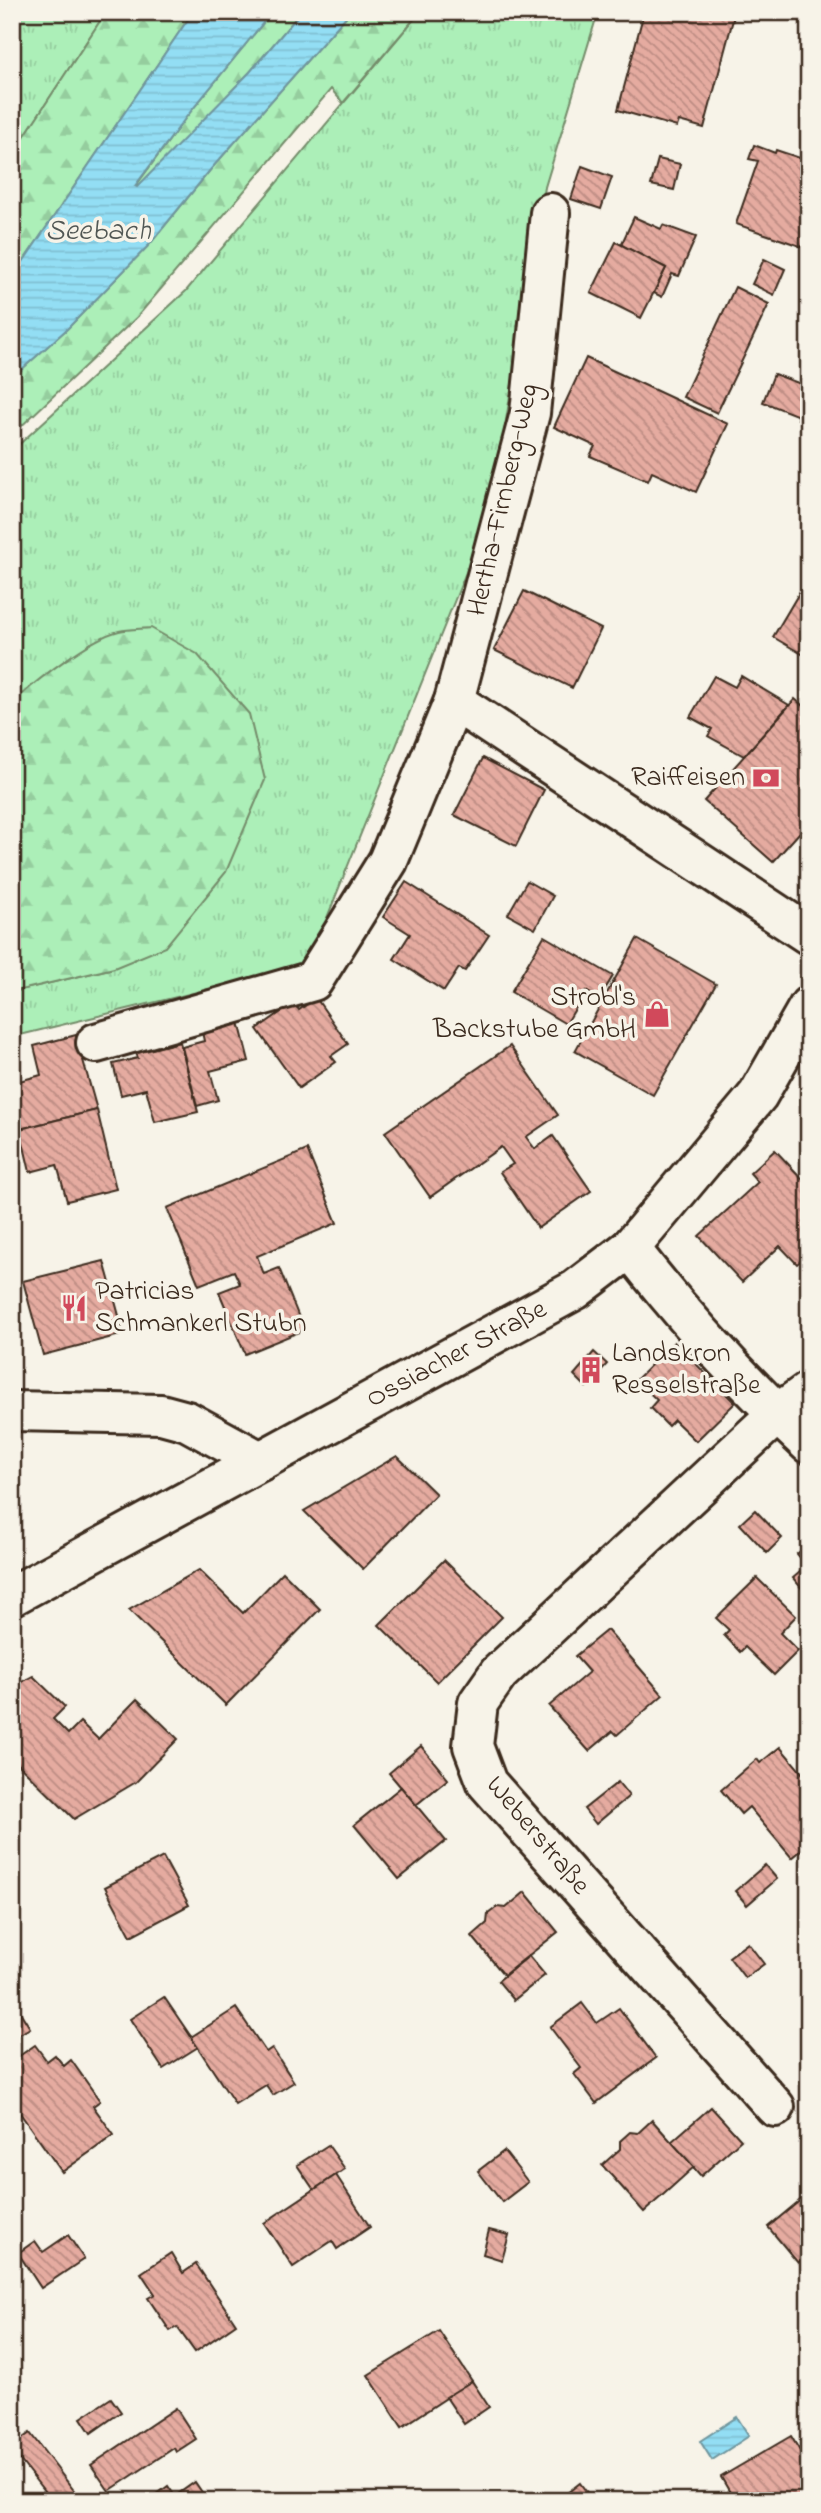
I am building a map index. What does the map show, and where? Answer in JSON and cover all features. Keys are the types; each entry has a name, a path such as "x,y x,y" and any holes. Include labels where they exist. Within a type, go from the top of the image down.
{"street":[{"name":"Hertha-Firnberg-Weg","path":"96,1043 313,981 388,861 454,701 530,413 550,213"},
{"path":"454,701 809,935"},
{"name":"Ossiacher Straße","path":"12,1596 575,1290 630,1248 758,1095 809,1006"},
{"path":"630,1248 660,1288 777,1414 809,1444"},
{"name":"Weberstraße","path":"775,2107 487,1783 473,1746 478,1703 499,1673 777,1414 809,1391"},
{"path":"12,1411 161,1414 187,1421 260,1461"}],"green space":[{"path":"12,12 106,12 12,155"},
{"path":"106,12 193,12 12,278 12,155"},
{"path":"272,12 301,12 250,72 138,188 135,187 187,116"},
{"path":"350,12 420,12 343,103 331,89 137,317 12,435 12,378 67,329 149,245 211,169"},
{"path":"420,12 598,12 545,187 491,510 308,965 12,1037 12,992 114,968 90,644 22,694 12,705 12,451 186,291"},
{"path":"151,628 197,654 249,714 265,780 226,872 165,947 114,968 12,992 12,705 47,674 93,642 119,631"}],"water":[{"name":"Seebach","path":"193,12 272,12 187,116 135,186 137,187 250,72 301,12 350,12 211,169 149,245 67,329 12,378 12,278"},
{"path":"737,2417 749,2436 712,2460 700,2441"}],"building":[{"path":"644,12 735,12 704,128 679,121 677,127 618,110"},
{"path":"754,145 809,161 809,249 736,224 758,161 749,159"},
{"path":"658,159 680,164 674,190 651,185"},
{"path":"582,166 612,177 601,209 571,199"},
{"path":"634,217 661,229 663,225 696,237 679,276 672,274 662,297 654,293 666,268 621,245"},
{"path":"616,242 666,268 641,318 591,293"},
{"path":"764,259 785,269 774,295 752,284"},
{"path":"735,287 769,304 717,413 683,397"},
{"path":"586,358 728,424 696,492 652,472 648,481 590,456 595,446 554,427"},
{"path":"774,374 809,387 809,424 798,419 799,416 763,402"},
{"path":"809,576 809,658 773,637"},
{"path":"524,591 601,629 572,688 494,650"},
{"path":"714,676 735,687 741,676 789,705 744,756 708,736 712,729 690,717"},
{"name":"Raiffeisen","path":"795,699 809,711 809,822 773,862 704,801"},
{"path":"483,758 544,790 516,846 454,815"},
{"path":"527,881 553,896 535,929 508,914"},
{"path":"406,882 489,935 465,971 459,968 444,991 394,959 410,934 383,917"},
{"path":"544,936 613,976 599,999 586,991 566,1024 511,992"},
{"path":"637,939 716,984 653,1095 575,1051"},
{"path":"316,998 348,1044 331,1056 336,1062 299,1088 257,1029 294,1003 299,1010"},
{"path":"238,1018 249,1061 210,1071 218,1100 197,1106 182,1047 204,1041 201,1027"},
{"path":"76,1035 97,1110 20,1129 12,1100 12,1083 41,1075 34,1046"},
{"path":"180,1042 198,1112 155,1122 146,1089 121,1095 113,1064 138,1058 136,1053"},
{"path":"510,1046 558,1115 526,1137 535,1149 553,1136 591,1191 538,1228 500,1172 513,1164 501,1147 430,1197 385,1132"},
{"path":"97,1110 116,1189 67,1201 57,1165 30,1172 20,1129"},
{"path":"307,1150 337,1223 257,1256 264,1274 279,1268 304,1330 245,1354 219,1292 240,1284 234,1271 199,1285 167,1208"},
{"path":"775,1150 809,1186 809,1254 797,1264 780,1246 742,1282 699,1236 758,1182 750,1173"},
{"name":"Patricias Schmankerl Stubn","path":"104,1261 124,1334 43,1355 23,1281"},
{"path":"674,1342 735,1403 696,1441 674,1420 668,1426 650,1408 657,1400 636,1380"},
{"name":"Landskron Resselstraße","path":"594,1352 607,1364 586,1387 574,1375"},
{"path":"397,1456 436,1494 363,1569 304,1511"},
{"path":"755,1510 782,1538 767,1553 740,1524"},
{"path":"809,1544 809,1597 793,1578 807,1566 797,1554"},
{"path":"444,1560 502,1617 437,1682 379,1625"},
{"path":"199,1570 243,1613 283,1572 320,1609 226,1705 129,1610"},
{"path":"757,1578 796,1616 780,1633 798,1651 774,1675 745,1647 740,1652 724,1635 729,1630 716,1618"},
{"path":"607,1630 663,1695 617,1735 613,1731 589,1751 549,1706 589,1672 575,1656"},
{"path":"33,1676 65,1707 53,1719 68,1734 80,1722 98,1739 137,1699 178,1739 136,1782 74,1819 12,1758 12,1687"},
{"path":"421,1746 448,1779 416,1805 389,1773"},
{"path":"780,1747 809,1781 809,1844 792,1858 749,1807 741,1814 721,1790 757,1759 760,1763"},
{"path":"618,1782 629,1796 596,1824 584,1809"},
{"path":"401,1787 446,1841 399,1879 354,1825"},
{"path":"163,1857 189,1905 131,1936 105,1887"},
{"path":"765,1865 777,1879 747,1905 735,1891"},
{"path":"525,1892 558,1932 504,1975 472,1936 487,1923 488,1914 497,1907 506,1908"},
{"path":"748,1943 764,1964 745,1978 729,1957"},
{"path":"529,1956 545,1975 514,2000 498,1981"},
{"path":"164,1997 198,2047 163,2069 130,2019"},
{"path":"12,1999 30,2028 12,2039"},
{"path":"582,2003 597,2023 619,2008 656,2058 596,2103 574,2074 581,2068 550,2027"},
{"path":"236,2008 266,2052 272,2048 294,2082 273,2095 266,2085 235,2104 191,2037"},
{"path":"35,2045 47,2061 55,2055 64,2066 71,2060 100,2101 93,2106 114,2135 62,2172 12,2102 12,2061"},
{"path":"711,2107 741,2140 701,2176 671,2142"},
{"path":"652,2120 694,2167 644,2212 602,2165 620,2149 620,2141 630,2132 638,2133"},
{"path":"328,2145 345,2169 314,2190 297,2165"},
{"path":"504,2151 528,2182 502,2202 478,2171"},
{"path":"336,2175 370,2227 337,2249 332,2241 293,2267 264,2223"},
{"path":"809,2193 809,2254 798,2263 768,2227"},
{"path":"489,2230 509,2235 502,2260 483,2254"},
{"path":"68,2235 84,2259 41,2288 18,2253 35,2241 43,2252"},
{"path":"171,2253 183,2273 196,2264 236,2324 195,2352 177,2327 170,2331 148,2298 155,2294 141,2273"},
{"path":"439,2331 472,2381 402,2427 368,2375"},
{"path":"472,2381 489,2407 464,2424 446,2397"},
{"path":"111,2398 121,2412 91,2433 81,2418"},
{"path":"176,2408 196,2439 176,2452 174,2448 109,2491 91,2465"},
{"path":"30,2433 82,2501 52,2501 12,2450 12,2446"},
{"path":"791,2436 809,2466 809,2501 735,2501 721,2477"},
{"path":"195,2482 208,2501 148,2501 168,2486 175,2496"},
{"path":"580,2483 593,2501 557,2501"}],"place":[{"name":"Raiffeisen","path":"766,778"},
{"name":"Strobl's Backstube GmbH","path":"657,1014"},
{"name":"Patricias Schmankerl Stubn","path":"74,1308"},
{"name":"Landskron Resselstraße","path":"591,1370"}]}
